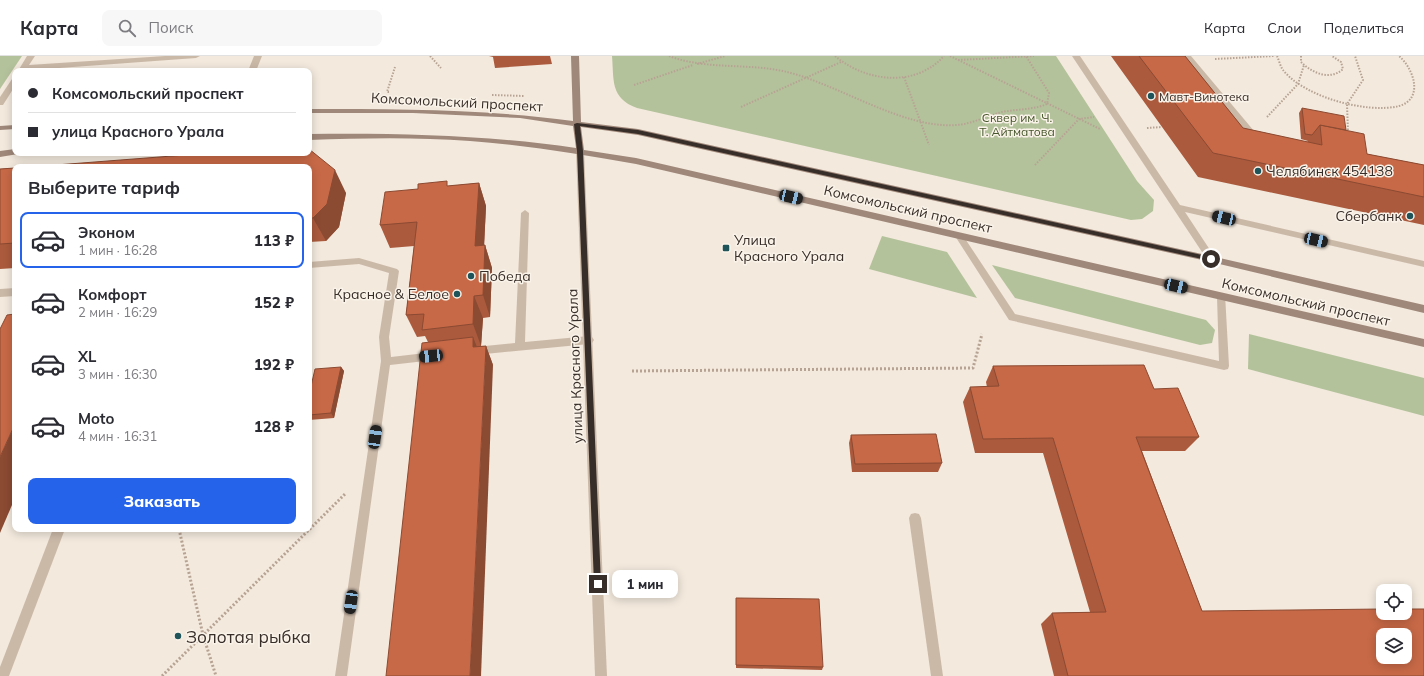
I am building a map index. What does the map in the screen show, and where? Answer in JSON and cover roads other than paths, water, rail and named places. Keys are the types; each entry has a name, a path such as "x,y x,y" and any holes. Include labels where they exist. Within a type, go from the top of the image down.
{"main road":[{"name":"улица Красного Урала","path":"574,56 577,124 580,151"},
{"name":"Комсомольский проспект","path":"312,112 441,112 520,116 638,132 1211,259 1424,309"},
{"path":"0,128 12,127"},
{"name":"Комсомольский проспект","path":"312,137 447,137 580,151 636,161 1424,344"},
{"path":"0,154 12,152"}],"street":[{"path":"23,68 31,56"},
{"path":"47,68 196,56"},
{"path":"253,68 258,56"},
{"path":"1076,56 1211,259"},
{"path":"1188,58 1251,133 1266,136"},
{"path":"0,103 12,85"},
{"name":"улица Красного Урала","path":"580,151 589,340 601,676"},
{"path":"1178,208 1424,264"},
{"path":"520,347 525,213"},
{"path":"959,236 1012,317 1224,366 1222,297"},
{"path":"312,265 359,260 394,271 384,337 386,360 340,676"},
{"path":"0,293 12,292"},
{"path":"465,352 589,340"},
{"path":"386,360 441,355"},
{"path":"914,518 937,676"},
{"path":"3,676 58,532"}],"place":[{"name":"Мавт-Винотека","path":"1151,96"},
{"name":"Челябинск 454138","path":"1258,171"},
{"name":"Сбербанк","path":"1410,216"},
{"name":"Улица Красного Урала","path":"726,248"},
{"name":"Победа","path":"471,276"},
{"name":"Красное & Белое","path":"457,294"},
{"name":"Золотая рыбка","path":"178,636"}],"park label":[{"name":"Сквер им. Ч. Т. Айтматова","path":"1017,124"}]}
